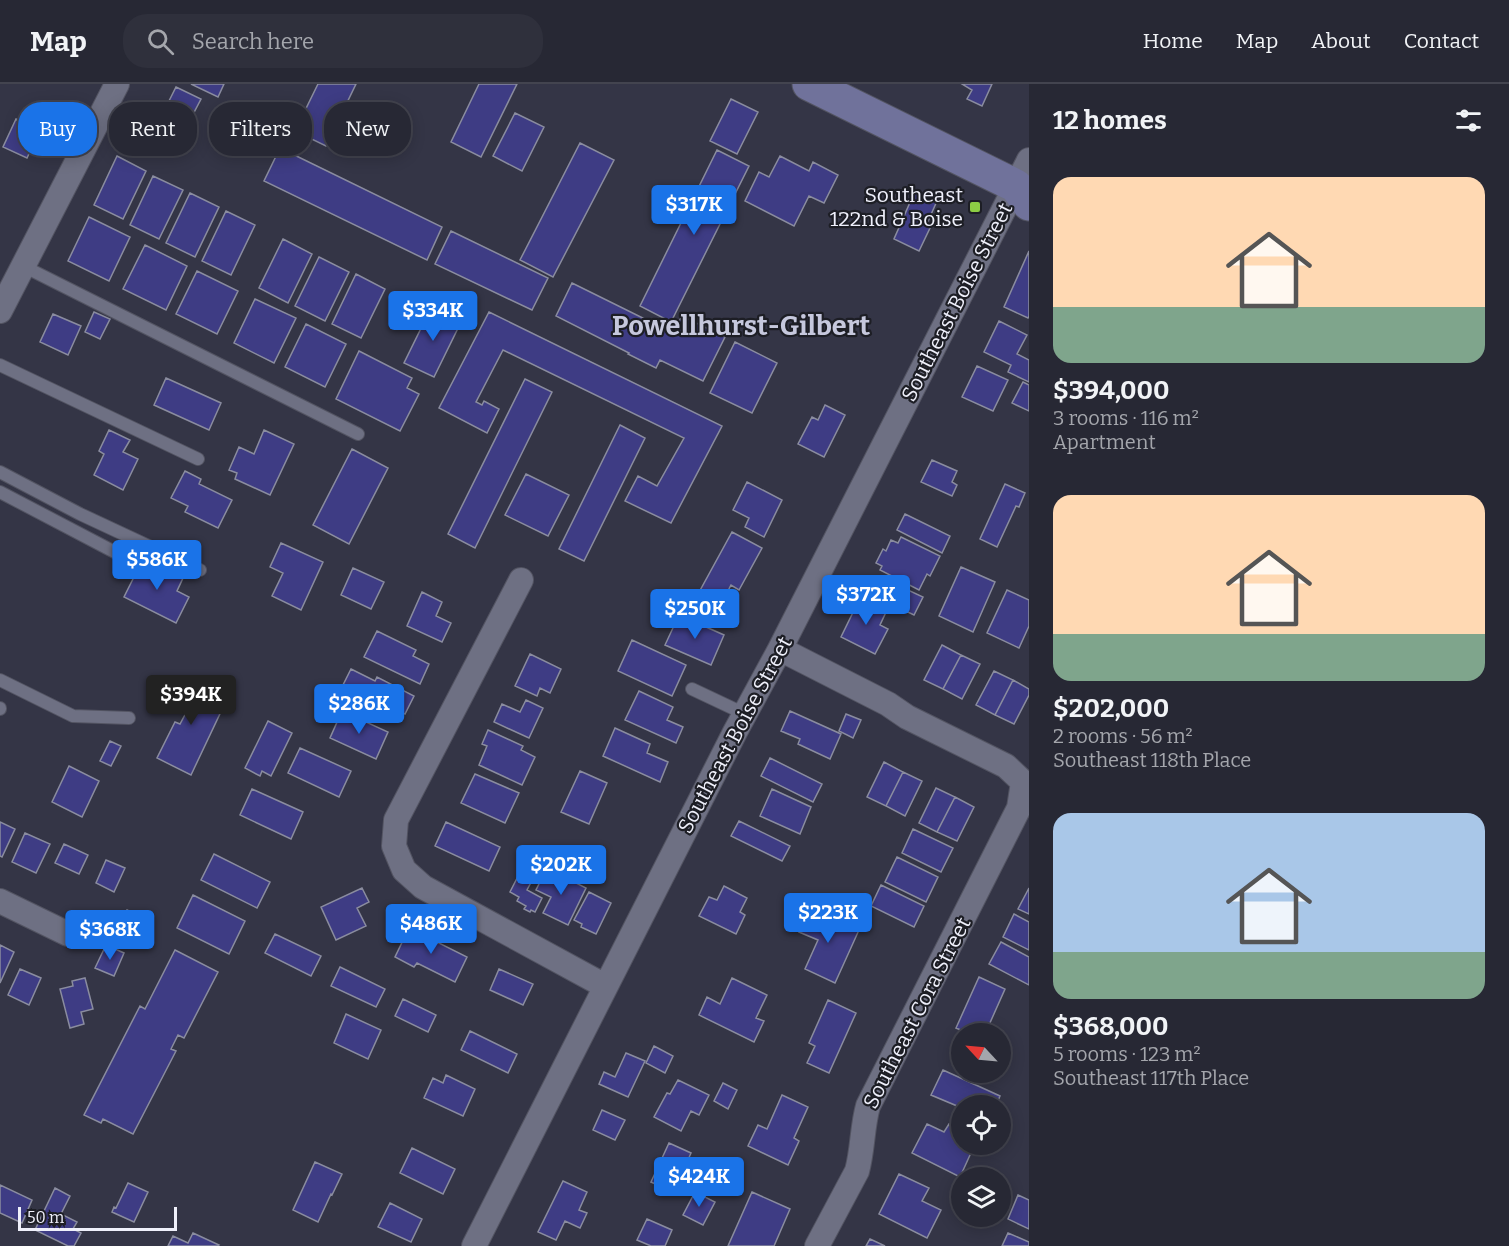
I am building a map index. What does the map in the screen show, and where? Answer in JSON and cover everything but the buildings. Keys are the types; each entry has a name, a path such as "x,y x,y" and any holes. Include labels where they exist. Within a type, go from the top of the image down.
{"main road":[{"path":"809,84 1026,184"}],"street":[{"path":"0,311 117,84"},
{"name":"Southeast Boise Street","path":"474,1246 745,714 1026,184"},
{"path":"521,580 396,820 394,846 404,870 423,887 605,986"},
{"name":"Southeast Cora Street","path":"780,650 1006,766 1023,782 1019,808 868,1106 864,1119 860,1161 818,1246"},
{"path":"0,900 68,934"}],"lane":[{"path":"23,266 358,434"},
{"path":"0,365 198,459"},
{"path":"0,472 80,514 200,570"},
{"path":"0,492 126,558"},
{"path":"0,680 73,716 129,718"},
{"path":"692,689 745,714"}],"place":[{"name":"Southeast 122nd & Boise","path":"975,207"}],"district":[{"name":"Powellhurst-Gilbert","path":"741,326"}]}
